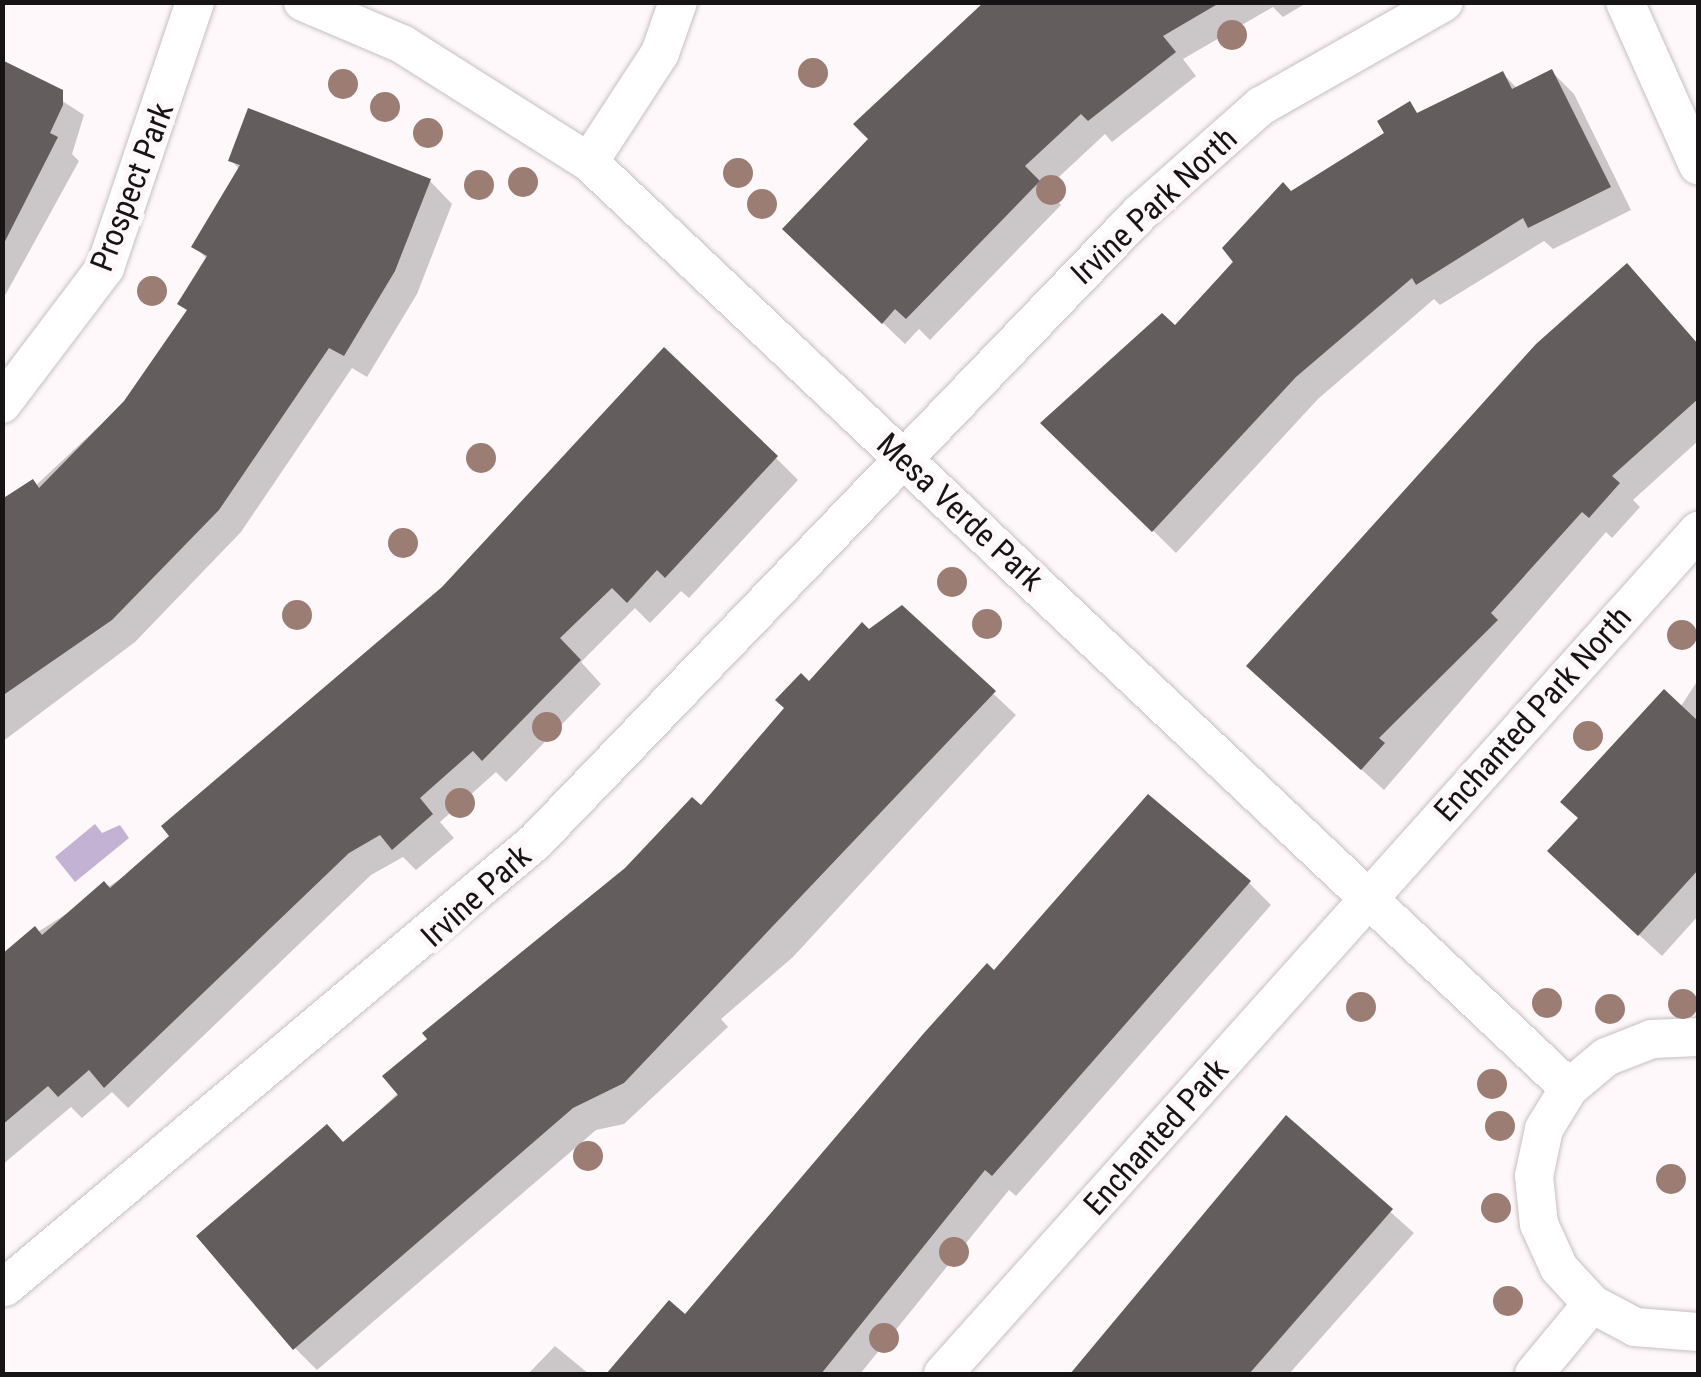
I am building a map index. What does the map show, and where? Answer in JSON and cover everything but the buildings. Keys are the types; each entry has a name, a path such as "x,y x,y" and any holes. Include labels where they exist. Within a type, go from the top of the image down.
{"street":[{"name":"Prospect Park","path":"2,404 105,268 195,2"},
{"name":"Mesa Verde Park","path":"303,2 402,44 589,162 1569,1088"},
{"path":"589,162 660,53 678,2"},
{"name":"Irvine Park North","path":"902,457 1140,213 1262,106 1444,2"},
{"path":"1625,2 1698,165"},
{"name":"Irvine Park","path":"6,1286 450,922 673,708 902,457"},
{"name":"Enchanted Park North","path":"1368,897 1698,531"},
{"name":"Enchanted Park","path":"943,1374 1368,897"},
{"path":"1698,1037 1652,1039 1606,1057 1569,1088 1544,1129 1534,1176 1539,1224 1558,1268 1592,1304 1635,1327 1698,1332"},
{"path":"1534,1374 1592,1304"}],"shaded area":[{"path":"95,824 102,833 120,825 129,838 75,882 55,857"}]}
